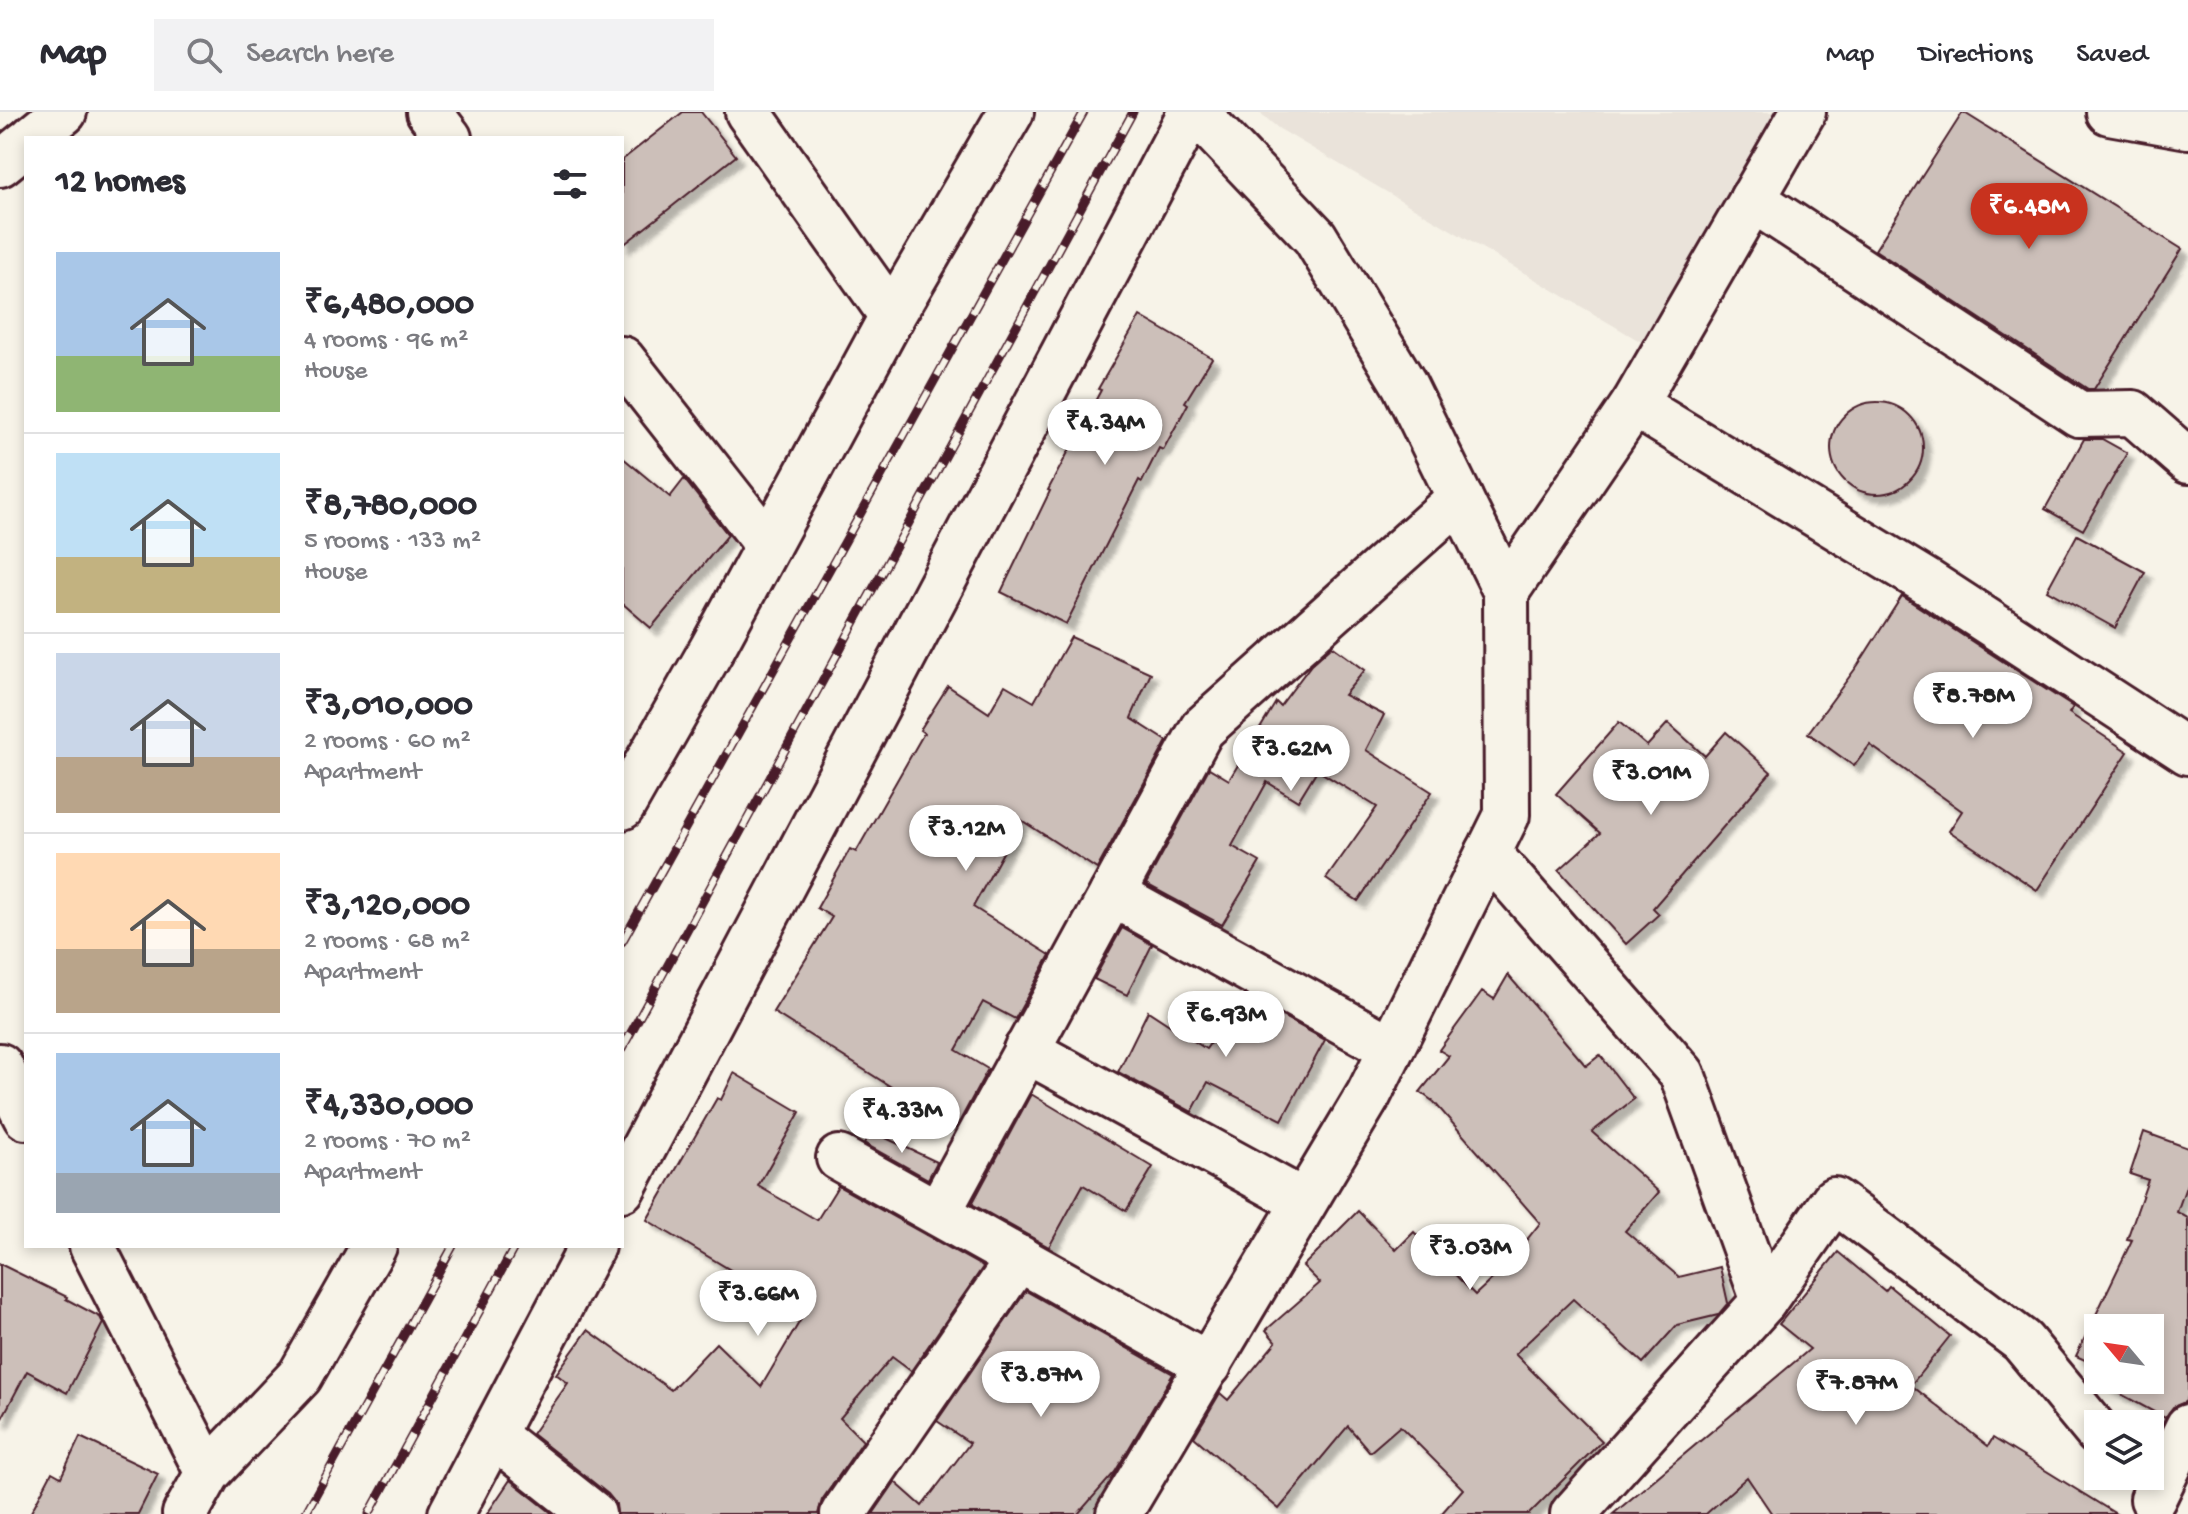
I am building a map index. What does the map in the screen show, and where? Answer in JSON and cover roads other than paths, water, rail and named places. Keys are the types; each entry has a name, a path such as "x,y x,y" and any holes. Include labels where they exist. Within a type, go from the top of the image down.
{"street":[{"path":"34,136 64,112"},
{"path":"429,112 447,136"},
{"path":"748,112 892,316"},
{"path":"624,803 892,316 1011,112"},
{"path":"624,1185 1193,112 1315,237 1404,384 1506,592 1507,815 1369,1094 1119,1514"},
{"path":"1506,592 1634,404 1803,112"},
{"path":"2109,112 2188,126"},
{"path":"0,164 24,145"},
{"path":"1752,199 2079,414 2133,413 2188,461"},
{"path":"624,362 768,545"},
{"path":"1634,404 1927,582 2188,752"},
{"path":"938,1213 1202,729 1460,498"},
{"path":"1488,853 1682,1074 1764,1301"},
{"path":"1112,894 1391,1048"},
{"path":"1026,1050 1304,1202"},
{"path":"839,1158 1209,1365"},
{"path":"1573,1514 1764,1301 1834,1200 2022,1341 2084,1416"},
{"path":"93,1248 208,1473"},
{"path":"185,1514 208,1473 300,1376 373,1248"},
{"path":"451,1514 591,1248"},
{"path":"843,1514 1019,1258"},
{"path":"2150,1496 2188,1427"},
{"path":"493,1435 593,1514"}],"railway":[{"path":"624,938 1084,112"},
{"path":"624,1045 1133,112"},
{"path":"305,1514 452,1248"},
{"path":"369,1514 514,1248"}]}
